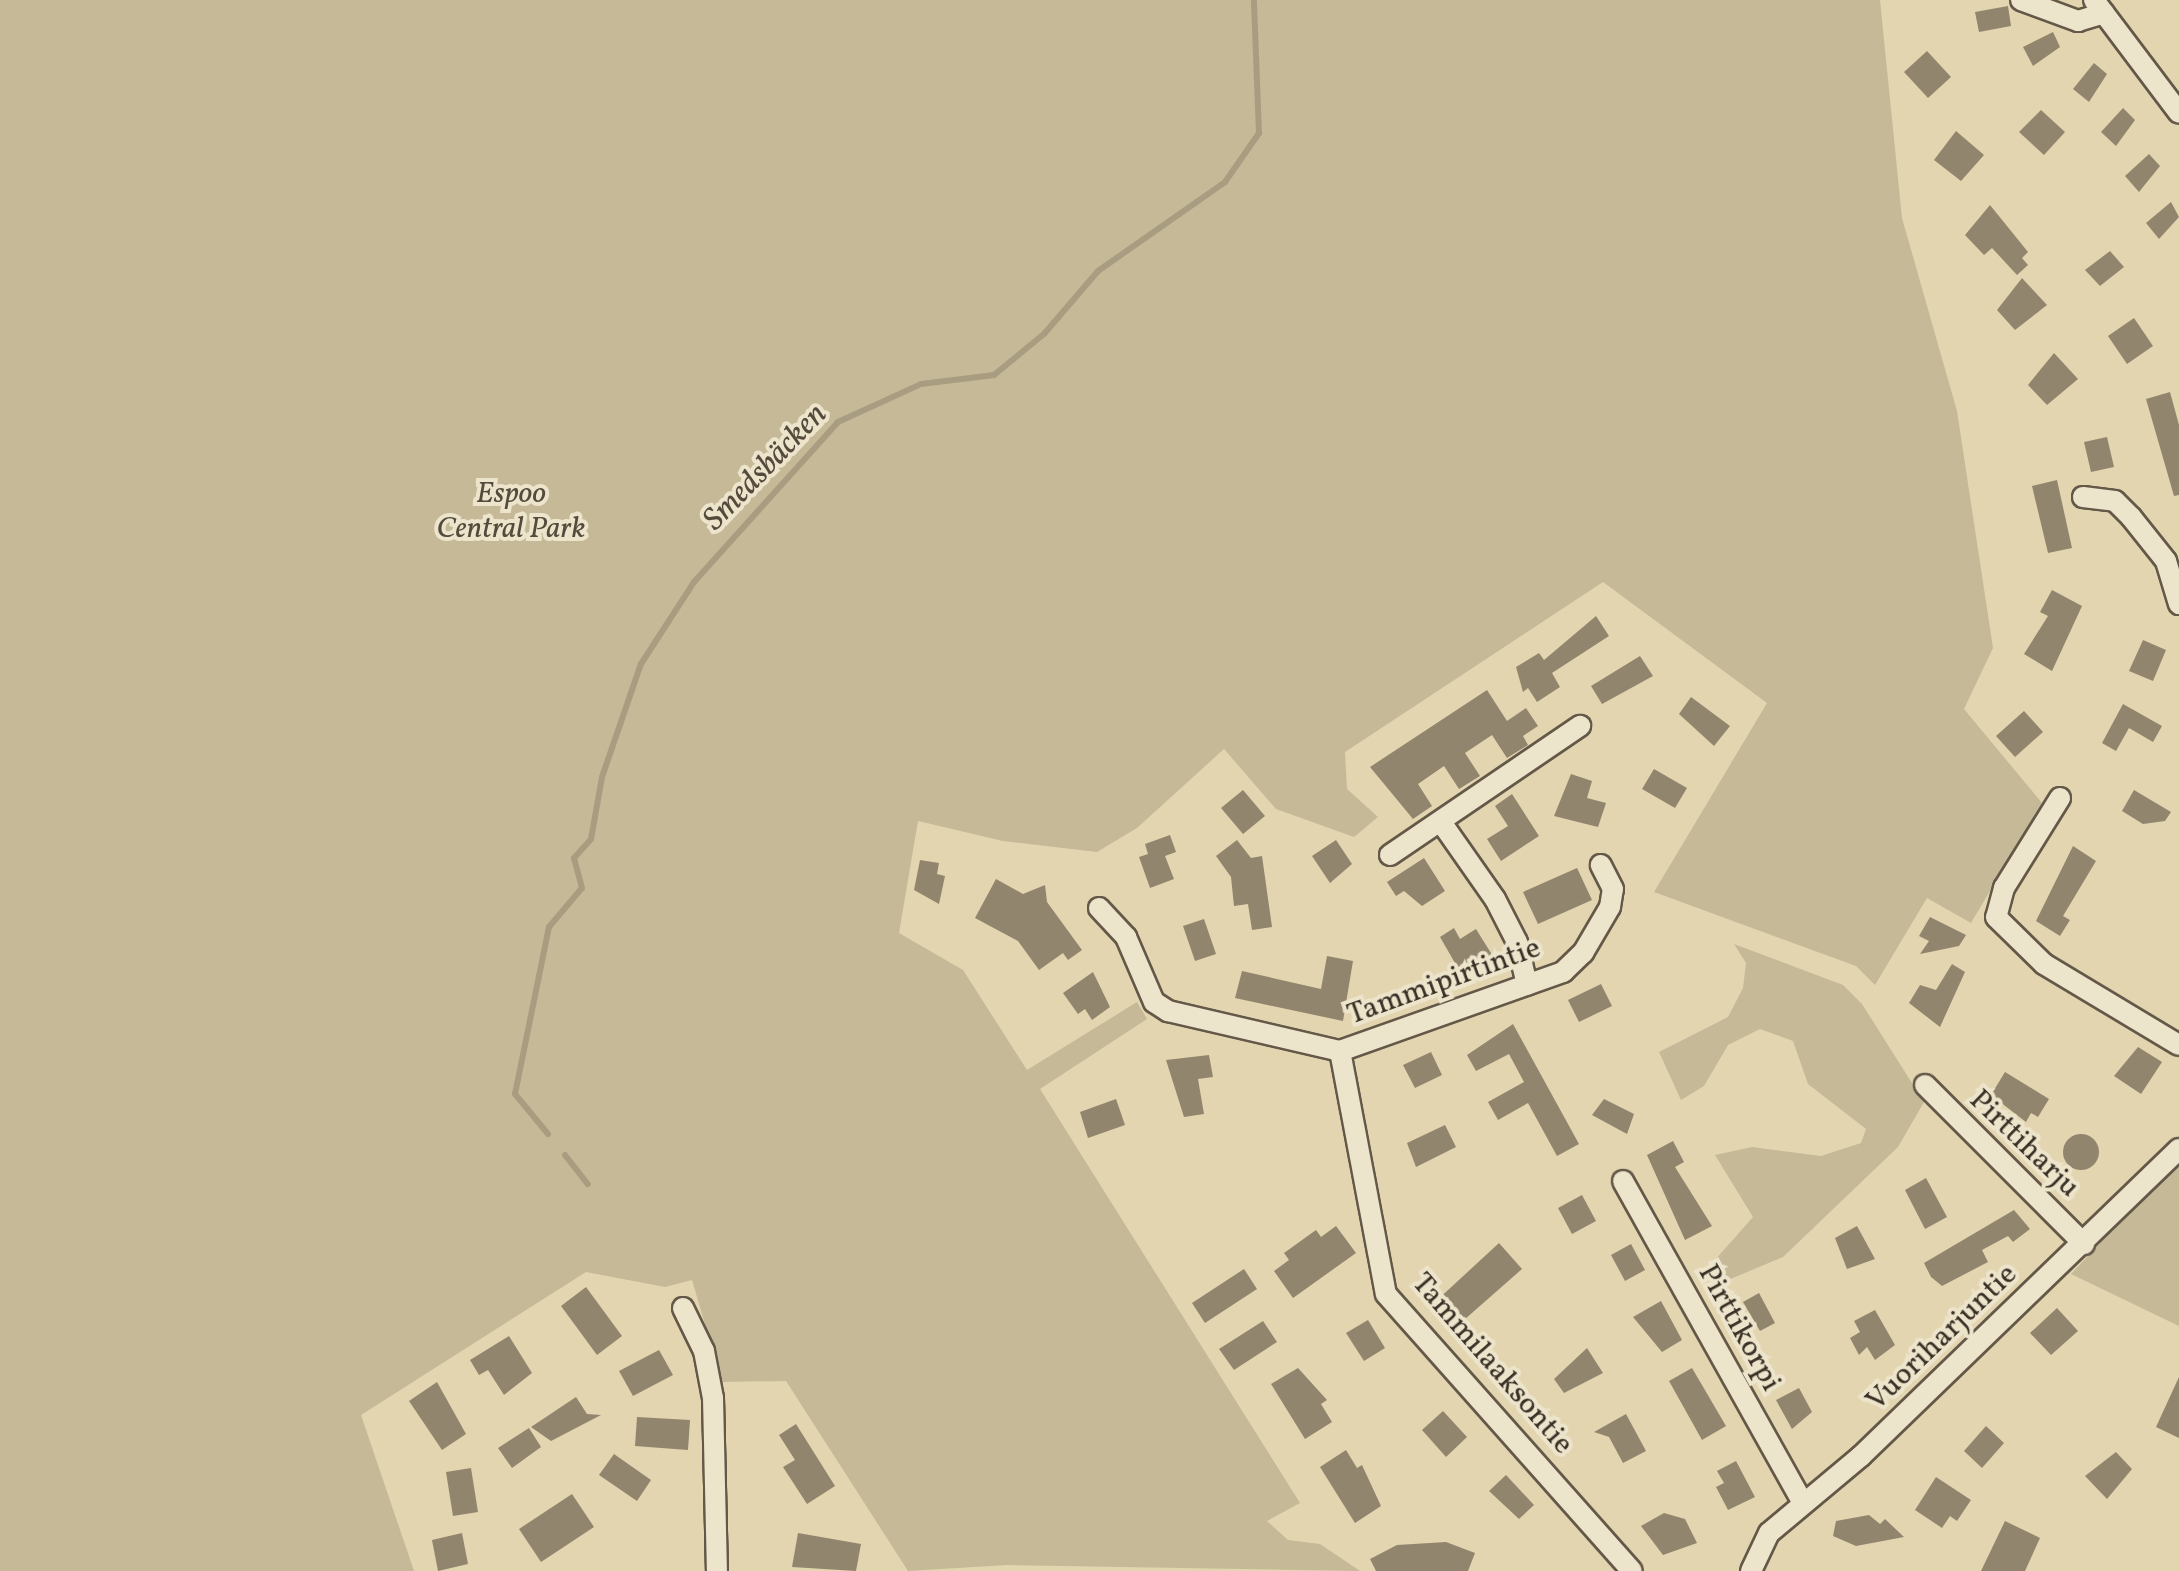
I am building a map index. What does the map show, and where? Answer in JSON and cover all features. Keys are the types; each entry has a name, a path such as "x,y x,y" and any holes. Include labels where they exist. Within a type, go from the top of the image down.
{"street":[{"path":"2021,0 2078,21 2099,6 2179,113"},
{"path":"2083,497 2114,502 2131,517 2166,562 2179,604"},
{"path":"1390,855 1580,726"},
{"path":"2060,798 2004,888 1996,918 2044,964 2179,1045"},
{"path":"1442,822 1502,913 1527,985"},
{"name":"Tammipirtintie","path":"1340,1051 1563,972 1600,926 1613,888 1601,864"},
{"path":"1099,908 1126,937 1154,1002 1168,1011 1340,1051"},
{"name":"Tammilaaksontie","path":"1340,1051 1386,1294 1632,1571"},
{"name":"Pirttiharju","path":"1926,1085 2084,1244"},
{"name":"Vuoriharjuntie","path":"1751,1571 1760,1544 2084,1244 2179,1148"},
{"name":"Pirttikorpi","path":"1622,1181 1803,1503"},
{"path":"683,1308 704,1351 713,1398 717,1571"}],"green space":[{"name":"Espoo Central Park","path":"0,0 1880,0 1902,218 1957,411 1993,648 1964,709 2042,803 1971,923 1927,898 1875,985 1856,966 1654,892 1767,703 1603,582 1345,752 1347,789 1378,817 1354,837 1276,809 1224,749 1137,828 1097,852 1003,841 918,821 899,933 963,970 1027,1070 1137,1002 1147,1019 1040,1089 1300,1503 1267,1521 1288,1540 1320,1544 1360,1571 1007,1565 908,1571 786,1381 722,1382 692,1280 665,1287 586,1272 361,1415 414,1571 0,1571"},
{"path":"1734,944 1843,985 1862,1004 1924,1102 1898,1147 1783,1257 1728,1280 1714,1261 1753,1217 1715,1155 1752,1147 1821,1156 1861,1143 1866,1129 1808,1084 1793,1041 1760,1029 1728,1045 1704,1086 1681,1100 1659,1052 1728,1017 1743,988 1746,963"},
{"path":"2179,1159 2179,1326 2071,1274"}],"building":[{"path":"2008,6 2011,26 1979,32 1975,12"},
{"path":"2053,32 2060,47 2033,66 2023,47"},
{"path":"1927,51 1951,77 1928,98 1904,72"},
{"path":"2094,63 2107,74 2089,102 2073,89"},
{"path":"2123,108 2135,120 2116,146 2101,132"},
{"path":"2041,110 2065,132 2044,155 2019,132"},
{"path":"1956,131 1984,155 1961,181 1934,160"},
{"path":"2149,154 2160,166 2139,192 2125,176"},
{"path":"2171,202 2179,217 2159,239 2146,223"},
{"path":"1990,205 2028,252 2022,258 2028,265 2017,275 1992,248 1984,255 1965,235"},
{"path":"2110,251 2124,267 2100,286 2085,270"},
{"path":"2022,278 2047,305 2015,330 1997,310"},
{"path":"2134,318 2153,346 2127,364 2108,336"},
{"path":"2054,353 2078,379 2047,405 2028,385"},
{"path":"2170,392 2179,425 2179,495 2174,496 2146,399"},
{"path":"2107,437 2114,467 2091,472 2084,442"},
{"path":"2057,480 2072,548 2048,553 2032,486"},
{"path":"2052,590 2082,606 2052,671 2024,654 2048,616 2040,612"},
{"path":"1596,616 1609,636 1552,673 1560,687 1537,702 1528,688 1523,692 1516,667 1539,653 1544,660"},
{"path":"2143,640 2166,650 2153,681 2129,671"},
{"path":"1640,656 1653,676 1602,704 1591,686"},
{"path":"1487,690 1507,721 1526,708 1538,726 1523,736 1528,745 1507,758 1492,735 1465,753 1480,776 1459,789 1444,766 1418,784 1432,806 1413,819 1370,767"},
{"path":"1691,697 1730,726 1714,746 1679,714"},
{"path":"2123,704 2162,726 2153,742 2129,728 2116,751 2102,743"},
{"path":"2024,711 2043,732 2015,757 1996,736"},
{"path":"1654,769 1687,788 1675,808 1642,789"},
{"path":"1571,774 1592,781 1587,798 1606,803 1598,827 1554,816"},
{"path":"1243,790 1265,816 1243,834 1221,808"},
{"path":"2134,790 2171,812 2165,821 2143,824 2122,811"},
{"path":"1512,794 1539,836 1501,861 1487,839 1508,826 1495,806"},
{"path":"1170,835 1176,852 1165,856 1174,879 1150,888 1139,857 1148,854 1145,844"},
{"path":"1237,840 1251,858 1262,856 1272,927 1252,930 1248,904 1234,906 1231,877 1216,856"},
{"path":"1336,840 1352,864 1330,883 1312,856"},
{"path":"2073,846 2096,861 2063,916 2070,920 2060,936 2036,921"},
{"path":"1424,858 1445,891 1422,906 1404,891 1396,896 1387,882"},
{"path":"920,860 939,863 937,874 945,876 939,904 914,890"},
{"path":"1577,868 1592,900 1538,924 1523,892"},
{"path":"996,879 1023,894 1045,885 1047,902 1082,950 1068,960 1063,953 1039,970 1018,941 975,918"},
{"path":"1930,917 1966,935 1959,946 1920,954 1929,941 1919,936"},
{"path":"1204,919 1216,954 1195,961 1183,926"},
{"path":"1454,928 1460,939 1476,929 1494,958 1472,971 1468,964 1459,970 1440,937"},
{"path":"1327,956 1353,961 1343,1021 1235,998 1242,971 1321,989"},
{"path":"1952,964 1965,972 1940,1027 1909,1003 1920,985 1936,990"},
{"path":"1093,972 1110,1007 1092,1020 1085,1009 1078,1014 1063,993"},
{"path":"1601,984 1612,1006 1579,1022 1568,1000"},
{"path":"1513,1024 1579,1144 1557,1156 1528,1103 1498,1120 1488,1102 1524,1082 1509,1054 1476,1071 1467,1055"},
{"path":"2138,1047 2162,1062 2141,1094 2114,1076"},
{"path":"1431,1052 1442,1075 1415,1088 1403,1065"},
{"path":"1209,1055 1213,1077 1198,1079 1204,1114 1184,1117 1166,1060"},
{"path":"2005,1072 2049,1099 2038,1117 2031,1113 2026,1122 1991,1095"},
{"path":"1116,1099 1125,1125 1088,1138 1080,1112"},
{"path":"1604,1099 1634,1114 1627,1134 1592,1115"},
{"path":"1445,1125 1456,1147 1416,1167 1407,1143"},
{"path":"2081,1134 2094,1139 2099,1152 2094,1165 2081,1170 2068,1165 2063,1152 2068,1139"},
{"path":"1673,1141 1684,1162 1675,1167 1712,1226 1685,1240 1647,1155"},
{"path":"1926,1178 1947,1217 1925,1229 1905,1190"},
{"path":"1582,1195 1596,1221 1572,1234 1558,1208"},
{"path":"2014,1210 2030,1229 2013,1242 2008,1236 1982,1250 1988,1262 1942,1286 1931,1277 1924,1263"},
{"path":"1336,1226 1356,1253 1293,1298 1274,1271 1289,1260 1284,1253 1316,1230 1321,1237"},
{"path":"1857,1226 1875,1259 1847,1269 1835,1238"},
{"path":"1499,1243 1522,1269 1456,1327 1434,1303"},
{"path":"1631,1244 1645,1270 1625,1281 1611,1255"},
{"path":"1244,1269 1257,1289 1205,1323 1192,1303"},
{"path":"586,1287 622,1336 597,1355 561,1306"},
{"path":"1759,1293 1775,1323 1760,1331 1743,1302"},
{"path":"1661,1301 1682,1340 1662,1352 1633,1317"},
{"path":"2057,1308 2078,1331 2051,1355 2030,1333"},
{"path":"1875,1310 1895,1345 1875,1360 1867,1347 1859,1355 1850,1338 1860,1332 1854,1321"},
{"path":"1368,1320 1385,1348 1364,1361 1346,1333"},
{"path":"1263,1321 1277,1342 1234,1370 1219,1349"},
{"path":"509,1336 532,1373 504,1395 488,1370 479,1375 470,1360"},
{"path":"1587,1348 1603,1373 1564,1393 1554,1379"},
{"path":"659,1350 673,1375 633,1396 619,1371"},
{"path":"1298,1368 1327,1400 1321,1404 1332,1422 1305,1439 1271,1384"},
{"path":"1692,1368 1726,1426 1702,1440 1669,1381"},
{"path":"2179,1377 2179,1438 2156,1427"},
{"path":"437,1382 466,1434 442,1450 409,1401"},
{"path":"1799,1388 1812,1412 1792,1429 1776,1400"},
{"path":"576,1397 587,1414 601,1415 551,1441 531,1427"},
{"path":"1443,1411 1467,1437 1446,1457 1422,1430"},
{"path":"1626,1414 1646,1451 1623,1463 1609,1437 1594,1432"},
{"path":"637,1417 690,1420 688,1450 635,1446"},
{"path":"796,1424 835,1486 807,1504 783,1467 795,1460 779,1435"},
{"path":"1986,1426 2004,1443 1982,1468 1964,1451"},
{"path":"529,1428 541,1447 512,1468 498,1448"},
{"path":"1346,1450 1357,1468 1362,1465 1381,1506 1355,1523 1320,1467"},
{"path":"2116,1452 2132,1469 2107,1499 2085,1476"},
{"path":"614,1454 651,1480 637,1501 599,1475"},
{"path":"1736,1461 1755,1497 1728,1510 1716,1487 1724,1483 1717,1471"},
{"path":"471,1468 478,1512 453,1516 446,1472"},
{"path":"1506,1475 1534,1505 1519,1519 1489,1491"},
{"path":"1936,1477 1971,1500 1957,1521 1950,1516 1942,1528 1915,1510"},
{"path":"572,1494 594,1527 541,1562 519,1529"},
{"path":"1664,1513 1685,1519 1697,1543 1663,1555 1641,1526"},
{"path":"1869,1515 1880,1524 1885,1519 1904,1537 1856,1546 1833,1536 1836,1521"},
{"path":"2005,1521 2040,1538 2025,1571 1981,1571"},
{"path":"462,1533 468,1564 438,1571 432,1540"},
{"path":"798,1533 861,1544 856,1571 792,1567"},
{"path":"1446,1542 1475,1553 1468,1571 1376,1571 1370,1559 1397,1545"}],"waterway":[{"name":"Smedsbäcken","path":"548,1134 515,1094 549,927 582,888 574,858 591,839 602,777 641,664 694,582 838,422 921,384 994,375 1044,334 1098,271 1225,182 1259,133 1254,0"},
{"name":"Smedsbäcken","path":"565,1155 588,1184"}]}
